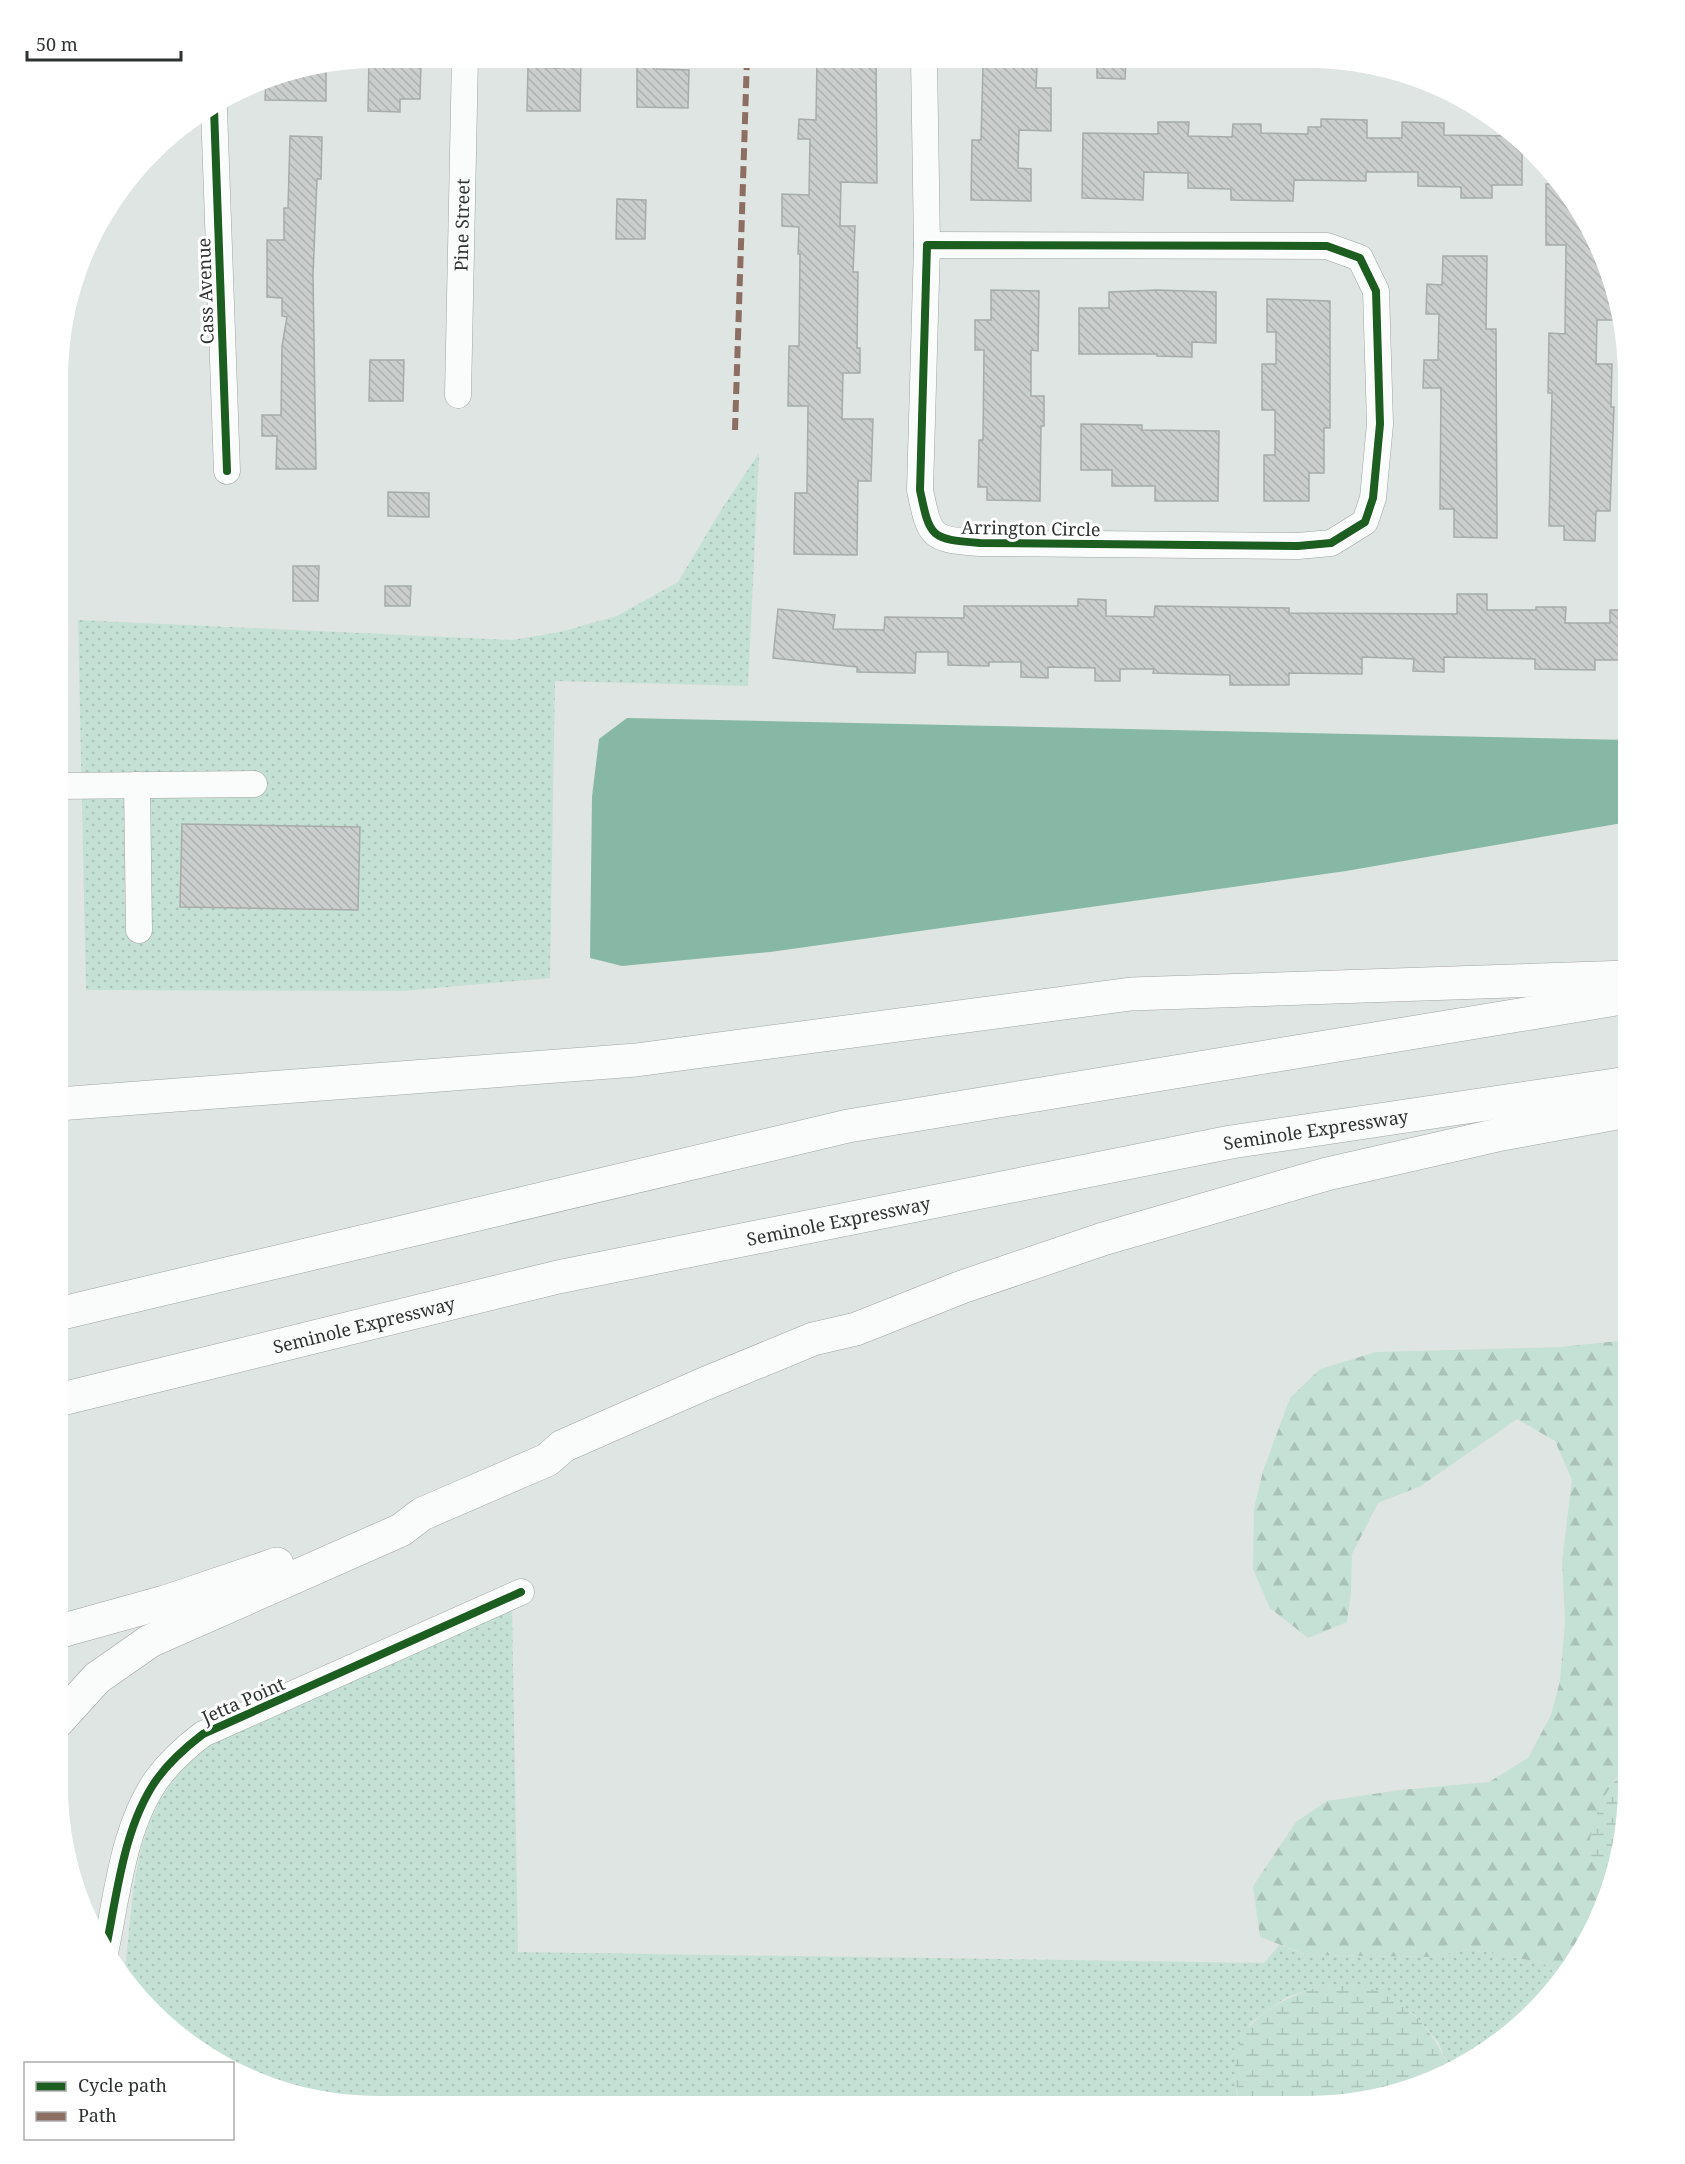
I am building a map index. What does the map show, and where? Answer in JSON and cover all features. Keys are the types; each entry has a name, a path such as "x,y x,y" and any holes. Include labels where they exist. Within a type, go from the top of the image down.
{"highway":[{"path":"68,1103 636,1060 1131,994 1618,977"},
{"path":"68,1312 848,1126 1618,999"},
{"name":"Seminole Expressway","path":"68,1398 569,1275 1231,1142 1618,1084"},
{"path":"68,1710 97,1677 150,1641 401,1530 422,1514 548,1460 566,1460 666,1420 818,1354 856,1329 1032,1262 1248,1195 1410,1154 1618,1113"},
{"path":"68,1629 218,1585 394,1517 422,1514"}],"street":[{"name":"Pine Street","path":"458,395 465,68"},
{"name":"Arrington Circle","path":"924,68 927,245 920,490 927,524 943,540 980,543 1298,546 1331,543 1365,522 1373,498 1380,424 1376,291 1360,258 1327,246 927,245"},
{"name":"Cass Avenue","path":"214,114 227,471"},
{"path":"68,786 254,784"},
{"path":"137,785 138,930"},
{"name":"Jetta Point","path":"108,1940 135,1823 156,1780 181,1751 203,1734 521,1592"}],"green space":[{"path":"759,453 748,686 555,681 550,978 402,991 86,990 78,620 512,640 560,632 617,616 678,582 721,510"},
{"path":"1618,1341 1618,1777 1614,1780 1587,1857 1604,1875 1586,1924 1555,1972 1543,1963 1470,1949 1431,1957 1307,1955 1260,1937 1253,1886 1296,1822 1327,1801 1400,1790 1489,1782 1528,1758 1551,1715 1560,1681 1565,1621 1562,1561 1572,1480 1555,1441 1517,1419 1421,1486 1378,1503 1352,1554 1347,1622 1308,1638 1270,1608 1253,1569 1254,1509 1263,1471 1290,1398 1320,1369 1376,1352 1561,1347"},
{"path":"512,1608 518,1952 1264,1963 1279,1945 1307,1955 1431,1957 1470,1949 1543,1963 1555,1972 1541,1991 1512,2020 1480,2044 1447,2064 1439,2043 1413,2013 1383,1995 1320,1986 1285,1998 1250,2023 1236,2091 1238,2096 357,2096 317,2091 259,2073 240,2065 205,2044 158,2006 125,1966 135,1880 150,1821 164,1794 184,1768 210,1743"},
{"path":"1618,1778 1615,1827 1604,1875 1587,1857 1595,1820 1610,1787"},
{"path":"1343,1985 1374,1990 1389,1997 1403,2005 1426,2028 1447,2064 1407,2080 1368,2091 1328,2096 1239,2096 1235,2060 1240,2042 1249,2027 1262,2014 1298,1994 1320,1986"}],"shaded area":[{"path":"627,718 1618,740 1618,824 1346,871 770,952 622,966 590,958 592,797 599,739"}],"building":[{"path":"369,68 421,68 420,99 400,99 400,112 368,111"},
{"path":"528,68 581,68 580,111 527,111"},
{"path":"637,68 689,70 688,108 637,107"},
{"path":"817,68 876,68 877,183 841,182 840,226 855,226 853,272 858,272 857,348 860,348 860,373 843,373 842,419 873,419 871,481 858,481 857,555 794,554 795,493 807,493 808,406 788,406 789,346 799,346 800,254 798,254 799,227 782,226 782,194 809,195 810,139 798,139 799,119 816,120"},
{"path":"983,68 1037,68 1036,88 1051,88 1051,131 1019,130 1018,168 1031,169 1031,201 971,200 972,140 981,140"},
{"path":"1097,68 1126,68 1125,79 1097,78"},
{"path":"326,72 326,101 265,100 266,89"},
{"path":"1321,119 1367,120 1367,138 1402,138 1402,122 1444,123 1444,135 1501,136 1522,153 1522,185 1492,185 1492,198 1461,198 1461,187 1418,186 1418,172 1366,172 1366,181 1294,180 1293,201 1231,200 1231,189 1188,188 1188,173 1144,172 1143,200 1082,198 1083,133 1158,134 1158,122 1189,122 1188,136 1232,137 1233,124 1261,124 1261,133 1308,134 1308,127 1321,127"},
{"path":"290,136 322,137 321,179 317,179 313,275 316,469 276,469 277,436 262,436 262,415 281,415 282,346 287,317 282,316 282,298 267,297 267,240 284,240 284,208 288,208"},
{"path":"1546,184 1549,184 1586,240 1601,278 1612,320 1597,320 1596,364 1612,364 1611,407 1614,407 1610,511 1596,511 1595,541 1564,540 1564,526 1549,526 1552,393 1548,393 1549,333 1565,334 1566,245 1546,245"},
{"path":"617,199 646,200 645,239 616,239"},
{"path":"1443,256 1487,256 1486,329 1496,329 1497,538 1454,537 1454,509 1440,509 1441,388 1423,388 1424,360 1438,360 1439,314 1426,314 1427,284 1442,285"},
{"path":"991,290 1039,291 1038,351 1031,350 1031,396 1044,396 1044,426 1041,426 1040,501 987,500 987,487 978,487 979,440 983,440 984,350 975,350 975,320 991,320"},
{"path":"1157,290 1216,292 1216,343 1192,342 1192,357 1157,356 1157,354 1079,354 1079,308 1109,308 1109,292"},
{"path":"1267,299 1330,301 1330,428 1324,428 1324,473 1309,473 1309,501 1264,501 1264,455 1275,455 1275,410 1262,410 1262,364 1276,364 1276,332 1267,332"},
{"path":"370,360 404,360 403,401 369,401"},
{"path":"1081,424 1142,425 1142,430 1219,431 1218,501 1155,501 1155,486 1112,486 1112,470 1081,470"},
{"path":"388,492 429,493 429,517 388,516"},
{"path":"293,566 319,566 318,601 293,601"},
{"path":"385,586 411,586 410,606 385,606"},
{"path":"1457,594 1487,594 1487,610 1536,610 1536,607 1566,607 1565,623 1610,623 1610,610 1618,610 1618,660 1595,660 1595,670 1535,669 1535,659 1444,657 1444,672 1413,671 1414,659 1362,657 1362,674 1289,673 1289,685 1230,685 1230,675 1153,673 1154,669 1120,669 1120,681 1095,681 1095,668 1048,667 1048,678 1021,677 1021,662 989,662 989,666 948,665 948,652 916,652 915,673 857,672 857,667 773,658 778,609 835,615 833,629 884,630 885,617 964,618 964,606 1078,606 1078,599 1106,600 1106,616 1154,617 1155,606 1289,608 1289,613 1457,614"},
{"path":"182,824 360,827 358,910 180,907"}],"marked path":[{"path":"735,430 747,68"}],"cycle path":[{"path":"214,114 227,471"},
{"path":"927,245 1327,246 1360,258 1376,291 1380,424 1373,498 1365,522 1331,543 1298,546 980,543 951,540 935,533 930,527 920,490 927,245"},
{"path":"108,1940 123,1863 136,1818 157,1779 184,1749 203,1734 521,1592"}]}
